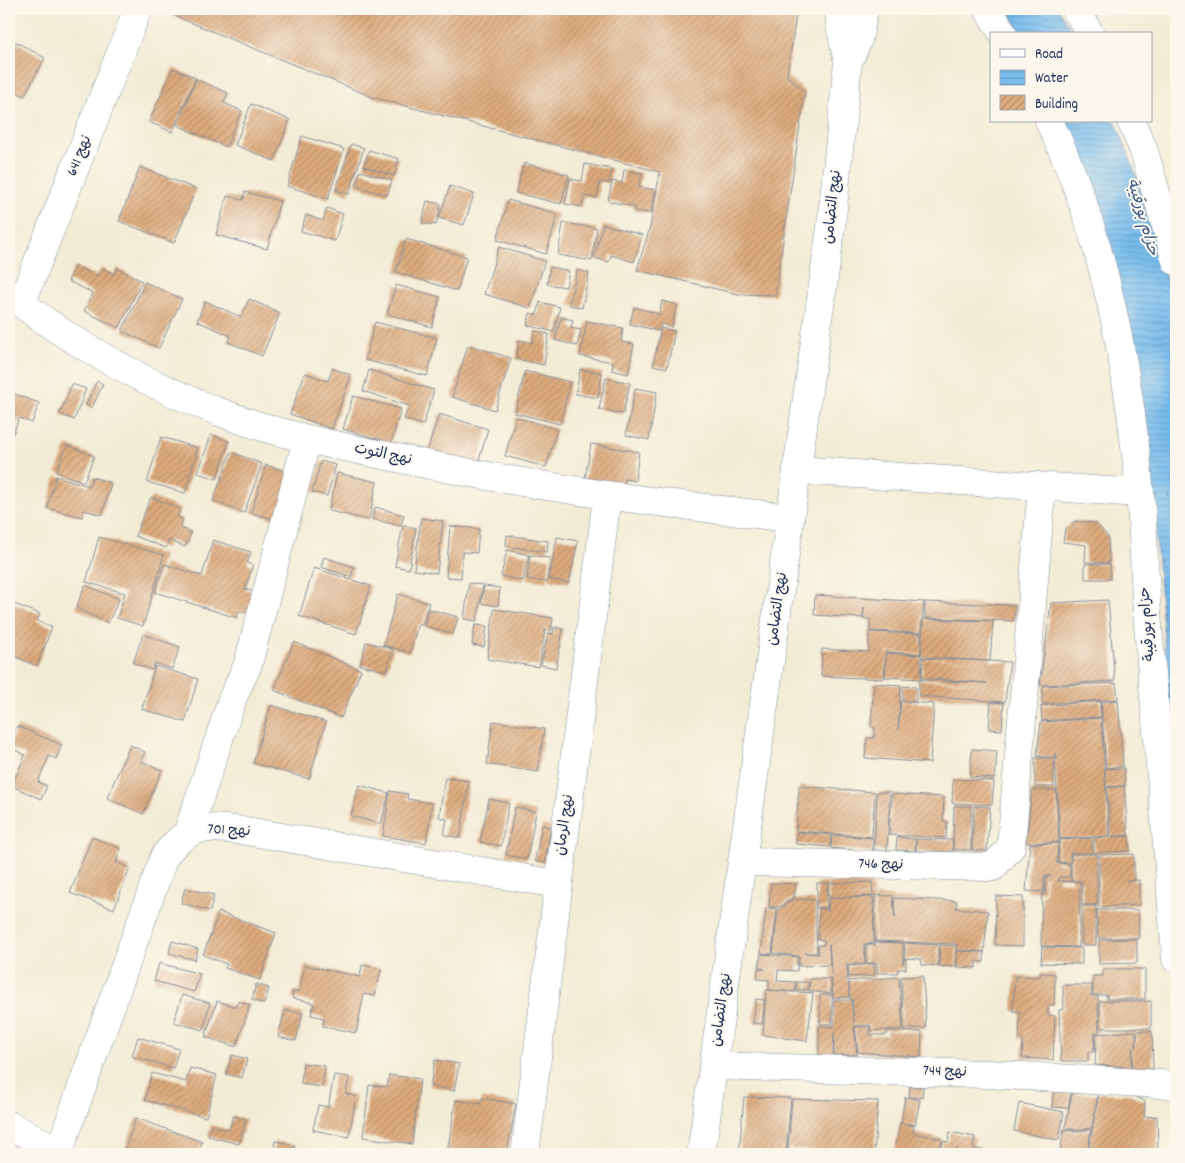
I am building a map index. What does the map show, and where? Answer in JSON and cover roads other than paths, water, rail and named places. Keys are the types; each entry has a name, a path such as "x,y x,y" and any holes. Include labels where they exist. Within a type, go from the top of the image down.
{"main road":[{"name":"نهج 641","path":"15,299 138,9"},
{"name":"نهج التضامن","path":"701,1154 831,227 848,62 840,25 840,9"},
{"name":"نهج التضامن","path":"848,62 858,40 864,9"},
{"path":"988,9 1002,32"},
{"path":"1076,9 1089,32"},
{"name":"حزام بورقيبة","path":"1049,122 1080,197 1112,310 1122,358 1140,493 1147,611 1176,958"},
{"path":"1131,122 1144,150 1176,261"},
{"name":"نهج التوت","path":"15,299 85,346 133,372 233,417 307,439 474,475 607,497 790,518"},
{"path":"188,832 232,697 248,664 307,439"},
{"path":"797,470 1140,493"},
{"name":"نهج 746","path":"742,862 993,867 1010,847 1042,487"},
{"name":"نهج الرمان","path":"525,1154 557,884 582,707 607,497"},
{"name":"نهج 701","path":"58,1153 164,857 176,841 188,832 214,828 246,831 557,884"},
{"name":"نهج 744","path":"714,1066 987,1074 1176,1085"},
{"path":"9,1125 58,1153"}],"water":[{"path":"1008,9 1059,9 1072,32 1020,32"},
{"path":"1066,122 1115,122 1134,170 1150,221 1176,323 1176,792 1148,438 1137,369 1111,255 1097,204"}]}
